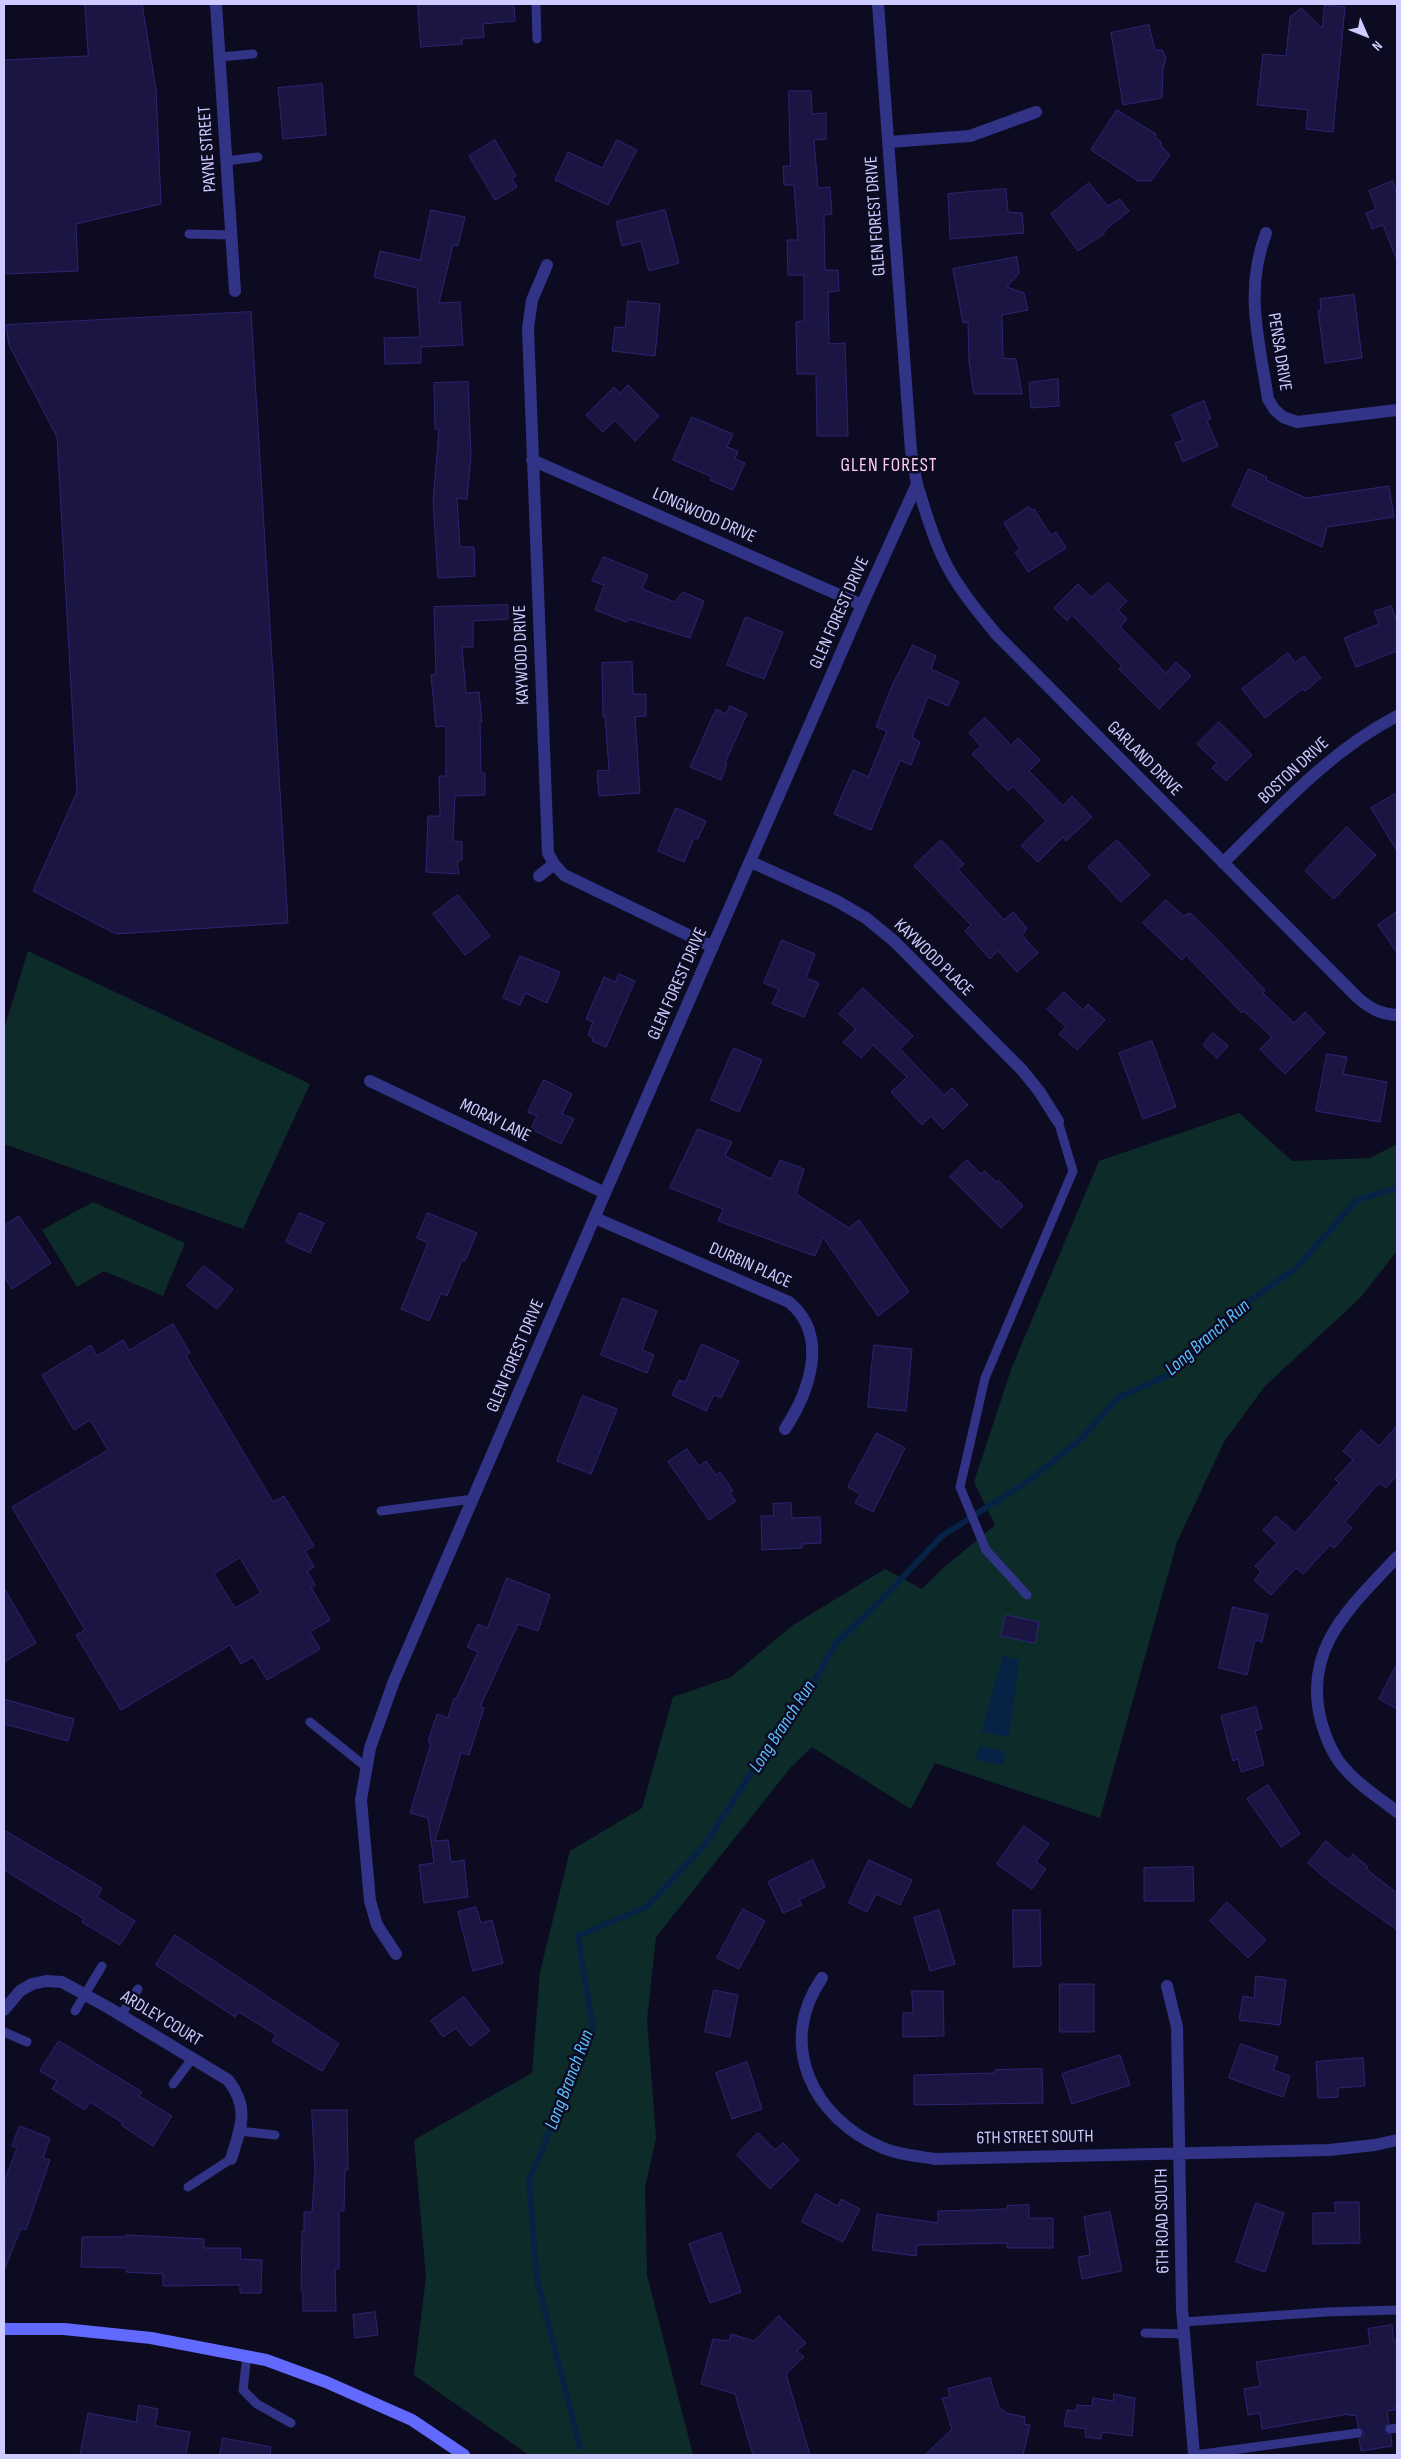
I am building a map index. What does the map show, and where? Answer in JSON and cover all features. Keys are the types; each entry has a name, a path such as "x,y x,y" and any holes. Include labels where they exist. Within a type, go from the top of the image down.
{"main road":[{"path":"4,2329 64,2329 103,2332 151,2338 247,2355 326,2382 412,2420 464,2455"}],"street":[{"name":"PAYNE STREET","path":"216,4 235,291"},
{"name":"GLEN FOREST DRIVE","path":"396,1954 377,1925 370,1901 361,1800 370,1748 394,1681 594,1218 862,605 918,484 911,451 878,4"},
{"path":"889,142 970,136 1036,112"},
{"name":"PENSA DRIVE","path":"1266,233 1258,255 1253,300 1268,399 1274,409 1282,417 1303,423 1397,410"},
{"name":"KAYWOOD DRIVE","path":"547,265 532,300 528,328 548,853 554,864"},
{"name":"LONGWOOD DRIVE","path":"532,460 862,605"},
{"name":"GARLAND DRIVE","path":"918,484 927,517 944,561 969,601 1004,642 1358,998 1371,1009 1383,1014 1397,1015"},
{"name":"BOSTON DRIVE","path":"1224,863 1313,774 1337,753 1368,731 1397,716"},
{"name":"KAYWOOD PLACE","path":"751,862 836,900 866,918 894,941 1022,1070 1039,1091 1058,1121"},
{"path":"539,876 554,864 564,875 713,947"},
{"name":"MORAY LANE","path":"370,1081 605,1193"},
{"name":"DURBIN PLACE","path":"594,1218 789,1302 800,1311 807,1323 813,1344 813,1358 808,1385 798,1409 785,1429"},
{"path":"1397,1557 1342,1617 1329,1637 1320,1664 1317,1688 1319,1710 1326,1737 1336,1758 1348,1773 1397,1812"},
{"name":"6TH STREET SOUTH","path":"822,1978 813,1990 805,2011 801,2031 801,2054 807,2076 819,2096 835,2115 858,2134 883,2148 907,2155 935,2159 1329,2150 1375,2145 1397,2140"},
{"name":"ARDLEY COURT","path":"4,2010 20,1991 32,1984 46,1981 62,1982 121,2015 228,2080 237,2092 242,2105 240,2131 231,2158"},
{"name":"6TH ROAD SOUTH","path":"1167,1986 1177,2027 1184,2328 1195,2455"}],"lane":[{"path":"536,4 537,39"},
{"path":"220,57 254,54"},
{"path":"226,161 258,157"},
{"path":"189,234 232,235"},
{"path":"1026,1595 986,1550 960,1487 985,1378 1073,1172 1058,1121"},
{"path":"381,1511 473,1499"},
{"path":"310,1722 366,1767"},
{"path":"75,2011 102,1966"},
{"path":"121,2015 138,1989"},
{"path":"4,2032 26,2042"},
{"path":"173,2084 192,2059"},
{"path":"240,2131 275,2134"},
{"path":"188,2187 231,2158"},
{"path":"1145,2334 1326,2312 1397,2310"},
{"path":"247,2355 243,2390 257,2404 291,2423"},
{"path":"1195,2455 1358,2433"}],"green space":[{"path":"28,951 310,1084 243,1229 4,1144 4,1029"},
{"path":"1239,1113 1292,1161 1370,1158 1397,1144 1397,1251 1360,1298 1264,1387 1224,1442 1177,1542 1100,1818 935,1763 911,1809 812,1747 791,1767 656,1937 647,2020 656,2138 645,2188 647,2275 693,2455 529,2455 414,2375 426,2277 414,2140 532,2073 540,1972 570,1851 642,1808 673,1697 731,1677 793,1625 885,1569 922,1589 941,1570 995,1525 974,1482 1012,1367 1099,1161"},
{"path":"93,1202 185,1243 163,1296 104,1271 77,1287 42,1230"}],"water":[{"path":"1003,1656 1019,1660 1009,1737 981,1732"},
{"path":"979,1746 1005,1751 1003,1765 976,1760"}],"building":[{"path":"85,4 142,4 156,89 161,204 76,224 78,271 4,274 4,60 88,56"},
{"path":"418,4 514,4 515,21 483,24 484,37 462,39 462,44 421,47"},
{"path":"1325,5 1345,7 1333,132 1306,129 1308,110 1257,105 1263,54 1286,56 1290,17 1301,8 1322,28"},
{"path":"1149,25 1155,50 1162,50 1166,58 1163,69 1162,98 1123,105 1111,33"},
{"path":"322,84 326,135 283,139 278,88"},
{"path":"789,91 811,91 812,114 826,113 826,139 814,140 818,188 830,187 832,214 824,215 825,270 838,270 839,291 828,292 829,344 845,343 848,436 817,436 816,374 797,374 796,322 804,321 804,275 788,275 787,240 798,240 794,185 784,185 783,166 790,166"},
{"path":"1117,110 1156,134 1155,137 1161,142 1161,146 1170,155 1151,181 1138,181 1091,150"},
{"path":"495,140 516,176 512,178 517,187 495,200 469,156"},
{"path":"617,140 637,150 608,205 555,180 568,152 602,168"},
{"path":"1393,181 1397,194 1397,260 1383,225 1372,229 1366,213 1376,209 1369,191"},
{"path":"1089,183 1108,206 1120,199 1129,211 1104,231 1104,234 1078,251 1051,214"},
{"path":"1006,189 1008,212 1022,213 1024,233 950,239 948,194"},
{"path":"431,210 465,217 458,246 453,245 439,303 460,302 463,345 421,347 421,363 385,364 384,338 420,337 417,288 374,277 380,251 420,260"},
{"path":"665,210 679,263 649,271 641,241 622,246 616,222"},
{"path":"1017,257 1019,273 1007,287 1024,293 1028,310 1002,315 1003,358 1016,359 1022,394 974,394 969,362 968,322 963,323 953,269"},
{"path":"1354,295 1362,358 1325,363 1318,311 1321,310 1320,299"},
{"path":"628,301 660,304 655,356 612,351 615,327 625,328"},
{"path":"251,312 288,923 116,934 33,891 77,792 57,437 9,345 6,325"},
{"path":"1058,379 1059,406 1031,408 1029,383"},
{"path":"468,382 471,456 467,499 457,498 460,547 474,547 475,576 438,578 433,502 439,429 435,429 434,383"},
{"path":"628,385 659,416 635,441 615,420 603,432 586,415 614,387 620,393"},
{"path":"1204,401 1211,419 1207,421 1218,446 1183,462 1175,443 1183,440 1172,415"},
{"path":"692,417 733,434 727,447 738,451 735,459 745,463 733,490 710,480 712,477 673,460"},
{"path":"1249,469 1267,477 1266,480 1306,498 1389,486 1394,517 1327,527 1322,547 1232,506"},
{"path":"1029,507 1032,510 1034,509 1051,535 1056,532 1066,548 1028,572 1015,552 1020,549 1004,523"},
{"path":"604,557 648,575 642,589 675,602 683,592 704,601 690,638 629,619 627,622 595,610 604,585 592,581"},
{"path":"1108,583 1127,601 1118,610 1127,619 1120,627 1166,673 1176,662 1191,676 1159,709 1119,669 1122,666 1072,615 1067,621 1054,608 1078,584 1091,597"},
{"path":"508,605 508,619 473,621 473,647 462,647 466,693 479,692 482,722 480,722 481,772 485,774 485,795 455,796 453,841 462,842 462,860 457,862 459,874 426,872 428,816 440,816 439,776 446,776 446,726 436,727 431,675 436,674 434,607"},
{"path":"1391,606 1397,621 1397,651 1356,667 1344,638 1379,624 1374,612"},
{"path":"746,617 783,632 764,679 727,665"},
{"path":"913,645 936,656 931,669 959,682 948,706 928,697 912,737 920,742 911,765 900,760 871,830 834,814 853,770 868,777 887,731 876,727 891,688"},
{"path":"1288,653 1295,663 1304,656 1321,678 1305,691 1302,689 1265,718 1242,689"},
{"path":"632,662 633,694 646,694 646,716 635,717 640,793 599,796 597,771 609,770 605,717 603,717 602,663"},
{"path":"730,706 747,714 725,763 727,764 721,780 690,767 716,709 726,714"},
{"path":"985,718 1011,745 1018,738 1040,760 1029,771 1063,806 1072,796 1092,817 1066,841 1063,837 1038,862 1021,846 1046,821 1013,786 1008,791 972,754 981,746 969,733"},
{"path":"1219,722 1252,755 1226,781 1212,768 1217,763 1197,744"},
{"path":"1397,793 1397,851 1371,808"},
{"path":"676,808 706,821 698,839 694,838 684,862 658,851"},
{"path":"1347,827 1376,855 1334,899 1305,871"},
{"path":"941,840 964,864 958,869 1004,920 1013,912 1027,928 1022,935 1038,953 1017,972 998,951 990,959 965,931 971,925 914,866"},
{"path":"1117,840 1150,875 1121,902 1088,867"},
{"path":"458,895 490,936 465,955 433,914"},
{"path":"1166,900 1183,916 1190,913 1209,931 1265,990 1263,993 1294,1023 1305,1012 1325,1033 1285,1074 1260,1049 1272,1037 1244,1011 1242,1013 1186,955 1182,960 1143,923"},
{"path":"1397,912 1397,953 1378,925"},
{"path":"782,940 815,954 806,978 819,983 804,1017 772,1004 779,989 764,983"},
{"path":"520,956 560,972 547,1003 525,993 520,1005 503,998"},
{"path":"619,974 635,981 606,1047 592,1041 593,1038 588,1035 593,1022 586,1019 604,977 615,982"},
{"path":"863,988 913,1036 900,1049 944,1095 952,1088 968,1105 943,1129 931,1116 922,1125 891,1092 907,1077 873,1045 861,1058 843,1042 856,1029 839,1014"},
{"path":"1064,992 1083,1010 1088,1004 1105,1020 1077,1050 1059,1034 1066,1027 1047,1009"},
{"path":"1213,1033 1228,1046 1217,1058 1203,1045"},
{"path":"1152,1041 1176,1107 1143,1119 1119,1053"},
{"path":"734,1048 762,1060 739,1112 711,1100"},
{"path":"1327,1054 1347,1057 1343,1074 1387,1082 1380,1122 1316,1111"},
{"path":"544,1080 572,1094 562,1114 574,1119 561,1144 531,1129 537,1116 528,1112"},
{"path":"698,1129 732,1142 725,1156 771,1179 780,1160 804,1169 796,1194 849,1228 859,1220 909,1292 878,1316 823,1237 815,1256 718,1221 723,1209 670,1188"},
{"path":"967,1160 981,1174 985,1171 996,1182 998,1180 1023,1206 1001,1228 950,1177"},
{"path":"300,1213 324,1223 310,1253 286,1242"},
{"path":"428,1213 477,1233 465,1261 462,1260 447,1296 441,1293 429,1321 401,1309 428,1243 417,1238"},
{"path":"19,1216 51,1263 12,1289 4,1276 4,1226"},
{"path":"204,1266 233,1289 217,1309 187,1286"},
{"path":"623,1298 657,1311 642,1350 654,1355 647,1373 601,1355"},
{"path":"173,1324 190,1353 186,1356 273,1502 284,1496 314,1546 305,1551 314,1567 307,1571 315,1585 311,1587 330,1620 310,1632 320,1649 267,1680 253,1657 241,1664 230,1645 121,1710 76,1635 85,1630 12,1507 108,1450 90,1420 74,1430 42,1375 91,1345 97,1356 123,1340 129,1350","holes":["240,1558 261,1593 235,1608 214,1574"]},
{"path":"702,1344 739,1361 721,1398 714,1395 706,1411 672,1395 679,1380 685,1382"},
{"path":"874,1345 912,1349 906,1411 868,1407"},
{"path":"583,1396 617,1409 591,1474 557,1461"},
{"path":"1397,1426 1397,1475 1386,1488 1379,1483 1345,1522 1352,1528 1334,1548 1330,1545 1303,1574 1296,1568 1271,1595 1254,1580 1261,1572 1255,1566 1277,1543 1263,1530 1276,1516 1295,1533 1339,1483 1335,1479 1353,1460 1343,1451 1361,1430 1379,1446"},
{"path":"877,1433 905,1448 873,1512 855,1503 860,1494 848,1487"},
{"path":"687,1449 699,1466 706,1461 716,1475 720,1472 733,1491 730,1493 736,1501 709,1520 668,1462"},
{"path":"791,1503 792,1518 820,1517 821,1543 802,1544 802,1548 762,1550 761,1516 774,1516 773,1504"},
{"path":"507,1578 550,1595 538,1631 518,1624 480,1707 484,1708 469,1755 461,1753 435,1841 448,1840 451,1862 464,1860 468,1897 424,1903 419,1865 434,1863 428,1818 410,1813 431,1743 428,1742 437,1714 448,1718 454,1698 456,1699 478,1652 467,1647 478,1624 487,1628"},
{"path":"4,1588 36,1643 4,1662"},
{"path":"1233,1607 1268,1615 1262,1642 1255,1640 1247,1675 1219,1668"},
{"path":"1006,1615 1039,1622 1035,1643 1001,1636"},
{"path":"1397,1664 1397,1709 1379,1699"},
{"path":"4,1699 74,1719 68,1741 4,1724"},
{"path":"1256,1707 1262,1729 1255,1731 1264,1765 1241,1772 1238,1759 1233,1761 1221,1716"},
{"path":"1268,1785 1300,1834 1281,1847 1247,1799"},
{"path":"1024,1826 1049,1844 1036,1862 1046,1869 1032,1889 997,1864"},
{"path":"4,1830 102,1888 97,1897 135,1921 120,1945 82,1922 84,1919 4,1870"},
{"path":"1326,1841 1348,1860 1353,1854 1368,1867 1366,1869 1397,1893 1397,1930 1331,1883 1308,1863"},
{"path":"813,1860 825,1887 799,1900 802,1905 783,1913 768,1882"},
{"path":"869,1860 912,1880 900,1905 876,1894 867,1912 849,1903"},
{"path":"1193,1867 1194,1901 1144,1901 1144,1868"},
{"path":"1227,1902 1266,1940 1248,1958 1210,1921"},
{"path":"476,1907 481,1923 492,1920 503,1963 473,1971 458,1912"},
{"path":"743,1909 765,1921 739,1969 717,1958"},
{"path":"939,1910 955,1964 930,1971 914,1918"},
{"path":"1013,1910 1040,1910 1041,1966 1014,1967"},
{"path":"175,1935 339,2044 322,2071 272,2041 276,2035 239,2012 235,2017 156,1965"},
{"path":"1256,1976 1286,1980 1280,2025 1239,2020 1243,1996 1254,1998"},
{"path":"1060,1984 1094,1984 1094,2032 1060,2032"},
{"path":"714,1990 738,1995 730,2037 705,2032"},
{"path":"912,1991 943,1991 944,2036 903,2037 903,2013 913,2013"},
{"path":"464,1997 490,2031 470,2046 456,2028 443,2037 431,2021"},
{"path":"59,2041 142,2092 139,2096 172,2116 153,2146 121,2125 123,2123 90,2102 85,2110 52,2089 57,2081 40,2071"},
{"path":"1241,2044 1278,2057 1273,2070 1290,2076 1283,2097 1229,2078"},
{"path":"1120,2055 1130,2085 1072,2104 1062,2074"},
{"path":"1363,2058 1365,2086 1338,2088 1338,2097 1318,2098 1316,2062"},
{"path":"747,2062 762,2109 732,2119 716,2073"},
{"path":"1042,2069 1043,2103 914,2105 914,2075 995,2073 995,2070"},
{"path":"312,2110 347,2110 348,2170 345,2170 344,2211 339,2211 339,2269 335,2269 336,2311 303,2311 303,2291 301,2291 302,2231 304,2231 304,2212 312,2212 315,2171"},
{"path":"20,2126 50,2138 43,2158 50,2160 26,2230 21,2228 5,2268 4,2182 17,2148 12,2146"},
{"path":"758,2133 775,2150 783,2143 799,2160 770,2189 737,2155"},
{"path":"816,2194 838,2206 841,2199 860,2209 843,2242 802,2222"},
{"path":"1335,2202 1359,2202 1360,2243 1313,2244 1313,2213 1335,2213"},
{"path":"1256,2203 1284,2213 1265,2272 1236,2262"},
{"path":"1029,2205 1029,2218 1053,2218 1053,2248 1007,2248 1007,2243 917,2245 916,2256 872,2250 877,2214 938,2223 938,2211 1007,2209 1007,2206"},
{"path":"1110,2212 1122,2271 1082,2279 1078,2257 1090,2255 1084,2217"},
{"path":"721,2233 741,2292 710,2303 689,2244"},
{"path":"126,2235 204,2239 204,2248 241,2248 240,2259 262,2260 261,2293 240,2293 240,2285 163,2286 163,2274 126,2272 126,2268 81,2267 82,2237 126,2237"},
{"path":"375,2312 378,2335 355,2338 353,2315"},
{"path":"779,2316 806,2343 797,2351 804,2357 786,2374 810,2455 753,2455 735,2394 701,2384 713,2339 729,2341 731,2334 754,2341"},
{"path":"1392,2325 1394,2341 1397,2340 1397,2407 1394,2407 1395,2410 1387,2411 1389,2423 1384,2429 1385,2433 1391,2435 1392,2446 1361,2451 1359,2439 1364,2436 1364,2432 1358,2427 1356,2415 1350,2416 1349,2414 1262,2429 1260,2413 1248,2415 1244,2389 1260,2386 1256,2362 1370,2345 1368,2329"},
{"path":"990,2378 999,2407 1006,2413 1025,2417 1024,2424 1030,2425 1023,2455 925,2455 952,2429 942,2398 950,2397 948,2389"},
{"path":"1114,2394 1135,2398 1132,2436 1102,2432 1101,2439 1085,2437 1086,2429 1064,2426 1067,2410 1076,2411 1077,2405 1092,2406 1093,2398 1113,2401"},
{"path":"139,2405 158,2409 155,2426 190,2432 186,2455 80,2455 88,2413 136,2422"},
{"path":"223,2438 271,2447 270,2455 220,2455"}],"waterway":[{"name":"Long Branch Run","path":"580,2447 537,2280 529,2181 593,2028 578,1936 646,1907 703,1847 760,1760 809,1691 835,1644 878,1603 942,1536 1028,1481 1079,1441 1119,1397 1171,1374 1231,1314 1296,1268 1357,1200 1397,1188"}],"district":[{"name":"GLEN FOREST","path":"889,466"}]}
